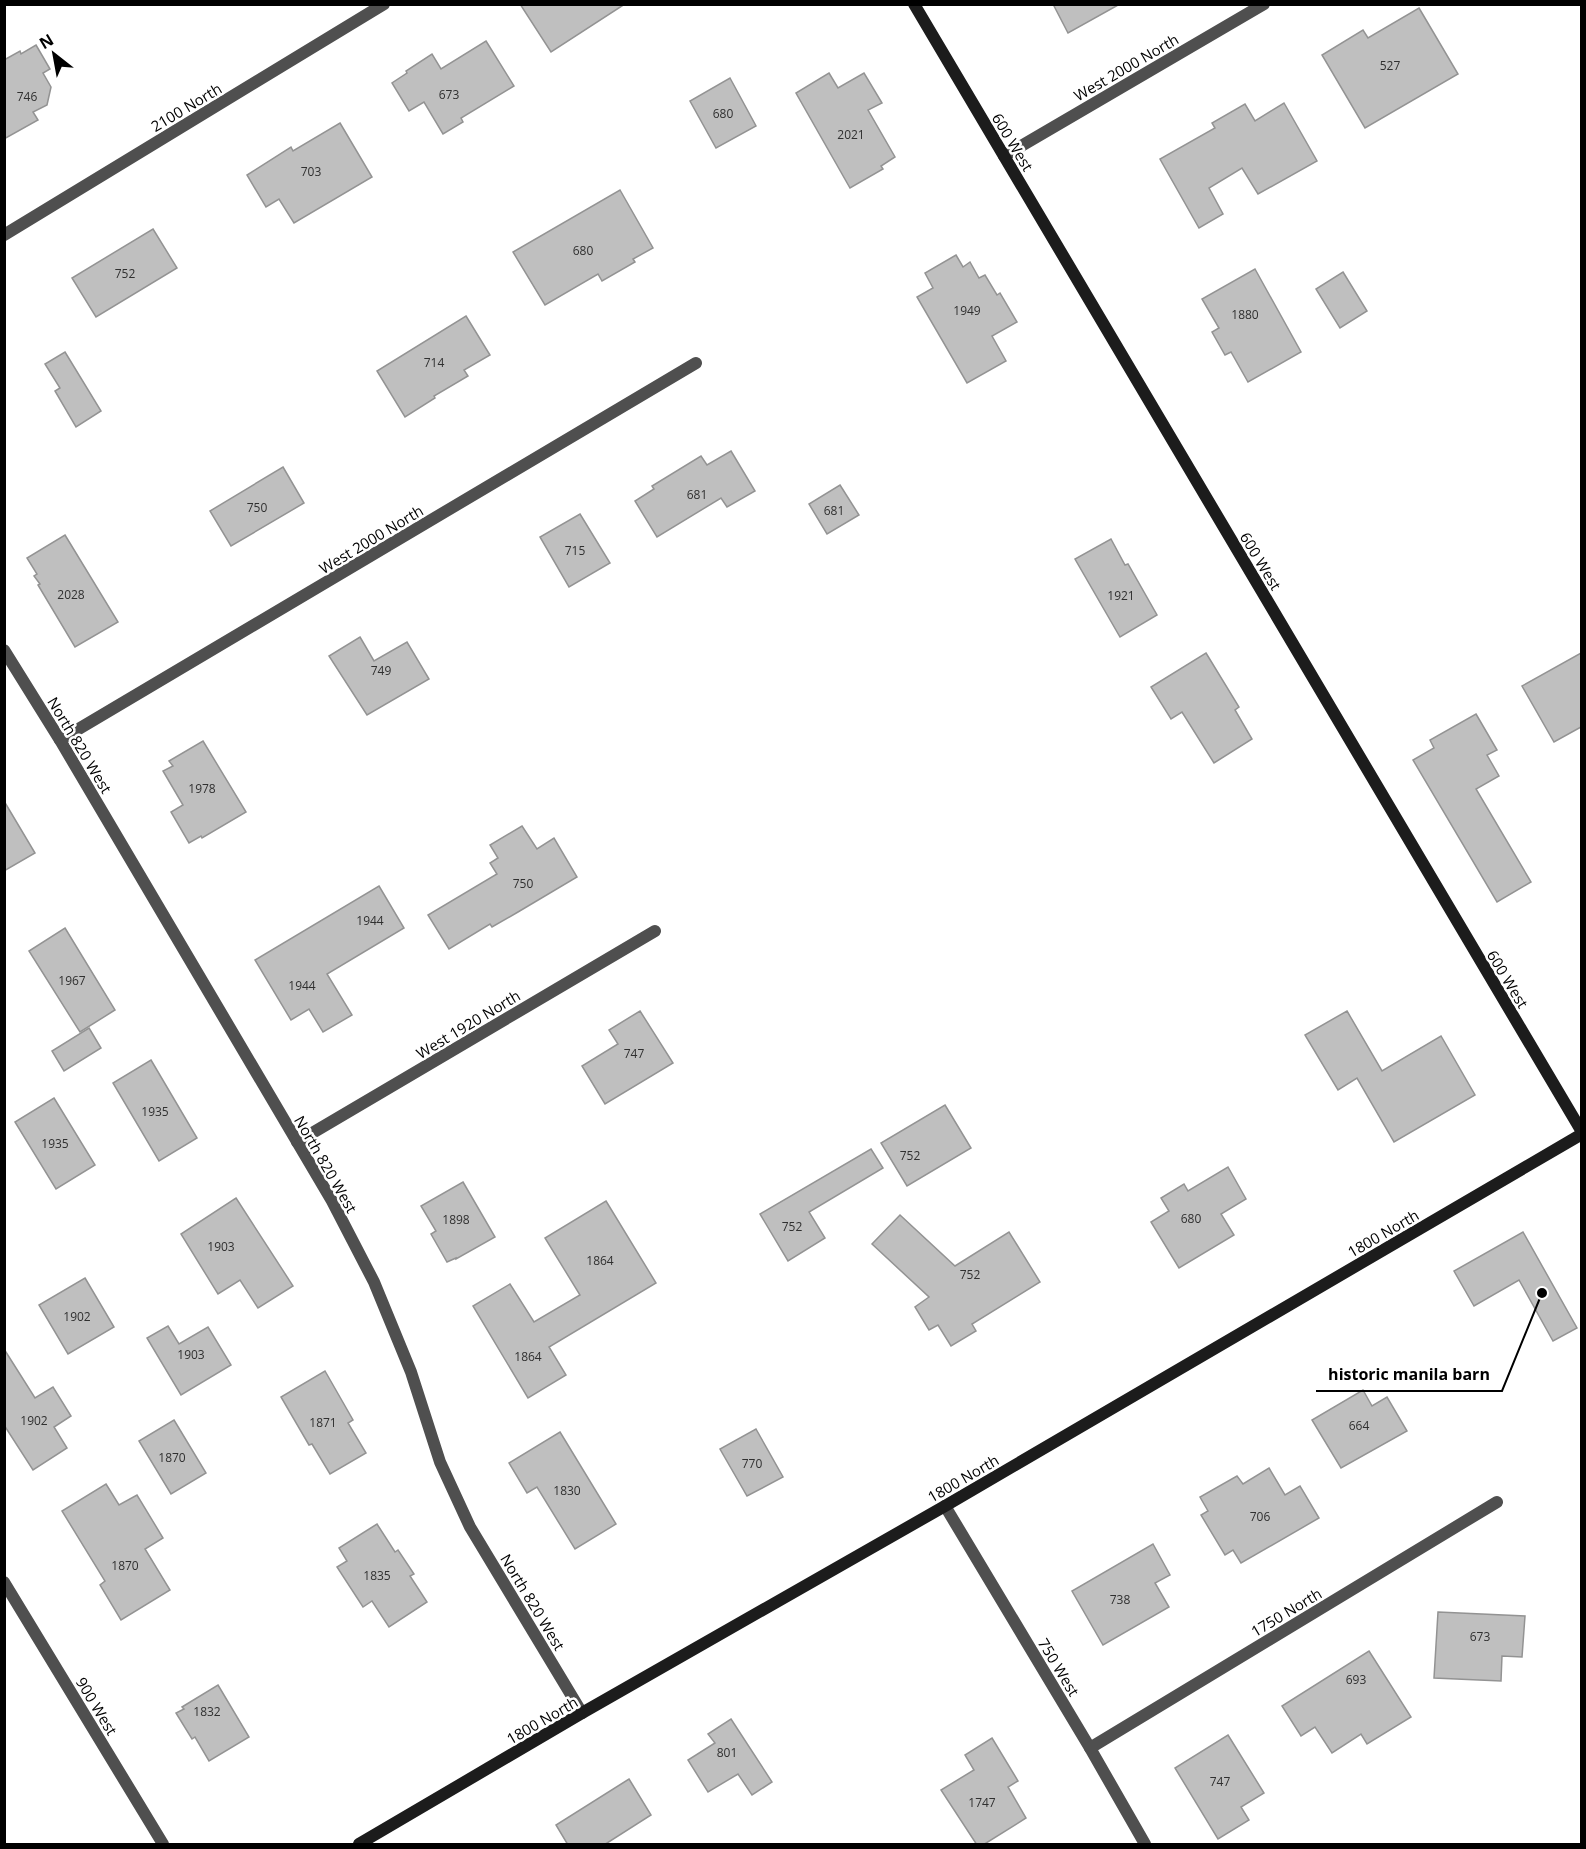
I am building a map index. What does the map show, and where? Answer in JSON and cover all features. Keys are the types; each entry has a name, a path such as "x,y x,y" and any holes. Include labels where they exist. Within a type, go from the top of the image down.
{"street":[{"name":"2100 North","path":"4,234 384,4"},
{"name":"600 West","path":"914,4 1581,1133"},
{"name":"West 2000 North","path":"1004,156 1264,4"},
{"name":"West 2000 North","path":"60,740 696,363"},
{"name":"North 820 West","path":"4,650 60,740 332,1201 374,1282 411,1372 440,1462 470,1527 582,1713"},
{"name":"West 1920 North","path":"297,1142 655,931"},
{"name":"1800 North","path":"359,1845 582,1713 945,1506 1581,1133"},
{"name":"1750 North","path":"1090,1748 1497,1502"},
{"name":"750 West","path":"945,1506 1090,1748 1145,1845"},
{"name":"900 West","path":"4,1582 164,1845"}],"building":[{"path":"520,4 625,4 551,52"},
{"path":"1053,4 1120,4 1068,33"},
{"path":"1419,8 1458,74 1365,128 1322,55 1363,30 1368,38"},
{"path":"486,41 514,86 461,118 463,122 443,134 424,102 409,111 392,83 432,54 441,69"},
{"path":"36,45 50,69 43,73 51,87 47,105 33,112 38,120 4,139 4,60"},
{"path":"829,73 838,88 864,73 882,103 868,110 895,157 881,166 883,169 850,188 796,93"},
{"path":"730,78 756,126 716,148 690,101"},
{"path":"1284,103 1317,161 1258,194 1242,168 1209,188 1223,214 1199,228 1160,159 1215,128 1212,123 1245,104 1255,121"},
{"path":"340,123 372,177 294,223 279,199 266,207 247,175 291,147 293,151"},
{"path":"620,190 653,248 633,259 635,262 602,281 598,274 545,305 513,252"},
{"path":"153,229 177,268 96,317 72,278"},
{"path":"956,255 963,267 970,262 979,278 985,275 997,295 1000,293 1017,322 992,336 1006,361 967,383 917,297 933,288 925,273"},
{"path":"1255,269 1301,352 1248,382 1231,352 1225,355 1212,332 1219,328 1202,299"},
{"path":"1343,272 1367,311 1340,328 1316,289"},
{"path":"466,316 490,355 464,370 468,376 405,417 377,371"},
{"path":"65,352 101,411 76,427 55,391 60,388 45,364"},
{"path":"731,451 755,491 727,507 721,498 657,537 635,501 654,489 652,486 701,456 707,465"},
{"path":"283,467 304,503 231,546 210,511"},
{"path":"840,485 859,515 827,534 809,504"},
{"path":"580,514 610,563 569,587 540,537"},
{"path":"65,535 118,622 75,647 38,585 40,584 34,576 37,574 27,558"},
{"path":"1111,539 1157,615 1120,637 1075,559"},
{"path":"360,637 374,661 407,642 429,679 367,715 329,656"},
{"path":"1206,653 1239,707 1235,710 1252,739 1214,763 1182,712 1171,719 1151,687"},
{"path":"1581,653 1581,727 1554,742 1522,686"},
{"path":"1476,714 1497,750 1487,755 1499,776 1476,789 1531,882 1497,902 1413,760 1434,748 1430,740"},
{"path":"203,741 246,812 202,838 201,836 189,843 171,812 183,805 163,771 173,766 169,761"},
{"path":"4,801 35,853 4,871"},
{"path":"522,826 537,849 554,838 577,877 492,927 490,924 449,949 428,915 497,874 490,863 498,858 490,845"},
{"path":"379,886 404,928 327,974 352,1015 323,1032 309,1009 291,1020 255,960"},
{"path":"65,928 115,1010 80,1032 29,951"},
{"path":"640,1011 673,1063 605,1104 582,1066 618,1044 609,1030"},
{"path":"1347,1011 1382,1071 1441,1036 1475,1095 1394,1142 1357,1078 1338,1090 1305,1035"},
{"path":"89,1028 101,1048 64,1071 52,1051"},
{"path":"151,1060 197,1138 159,1161 113,1083"},
{"path":"54,1098 95,1165 56,1189 15,1122"},
{"path":"945,1105 971,1148 907,1186 881,1143"},
{"path":"871,1149 883,1168 809,1212 825,1238 788,1261 760,1214"},
{"path":"1228,1167 1246,1199 1221,1214 1234,1235 1179,1268 1151,1222 1169,1211 1161,1198 1184,1184 1188,1191"},
{"path":"463,1182 495,1237 447,1262 431,1234 436,1231 421,1206"},
{"path":"236,1198 293,1286 258,1308 240,1280 218,1294 181,1234"},
{"path":"606,1201 656,1283 549,1347 566,1375 528,1398 473,1306 510,1284 534,1322 580,1295 545,1238"},
{"path":"900,1215 955,1266 1009,1232 1040,1282 972,1324 976,1331 951,1346 938,1325 929,1330 915,1307 929,1297 872,1244"},
{"path":"1523,1232 1577,1328 1553,1341 1519,1280 1474,1306 1454,1271"},
{"path":"85,1278 114,1327 68,1354 39,1305"},
{"path":"168,1326 179,1344 208,1327 231,1365 181,1395 147,1338"},
{"path":"4,1349 35,1398 53,1387 71,1416 54,1427 67,1448 33,1470 4,1425"},
{"path":"325,1371 353,1420 348,1423 366,1453 330,1474 312,1444 309,1445 281,1397"},
{"path":"1363,1390 1372,1406 1387,1397 1407,1431 1341,1468 1312,1420"},
{"path":"174,1420 206,1473 171,1494 139,1441"},
{"path":"756,1429 783,1477 747,1496 720,1449"},
{"path":"560,1432 616,1524 575,1549 537,1487 527,1493 509,1463"},
{"path":"1269,1468 1285,1495 1300,1486 1319,1518 1241,1563 1233,1550 1225,1555 1201,1515 1208,1511 1200,1497 1237,1476 1243,1484"},
{"path":"106,1484 119,1505 137,1495 163,1538 145,1549 170,1590 121,1620 100,1585 105,1581 62,1511"},
{"path":"377,1524 395,1552 398,1550 414,1574 410,1576 427,1602 389,1627 372,1601 363,1607 337,1567 347,1561 339,1548"},
{"path":"1153,1544 1170,1575 1155,1583 1169,1607 1103,1645 1072,1591"},
{"path":"1438,1612 1525,1616 1522,1657 1502,1656 1501,1681 1434,1678"},
{"path":"1369,1651 1411,1717 1367,1744 1361,1734 1332,1753 1315,1727 1301,1736 1282,1706"},
{"path":"218,1685 249,1737 209,1761 195,1737 192,1739 176,1713"},
{"path":"731,1719 772,1782 752,1795 738,1774 708,1792 688,1760 715,1743 708,1734"},
{"path":"1228,1735 1264,1793 1241,1807 1249,1820 1218,1839 1175,1768"},
{"path":"992,1738 1018,1781 1008,1787 1026,1818 983,1845 977,1845 941,1790 974,1770 965,1755"},
{"path":"629,1779 651,1815 604,1845 568,1845 556,1825"}],"place":[{"name":"historic manila barn","path":"1542,1293"}]}
